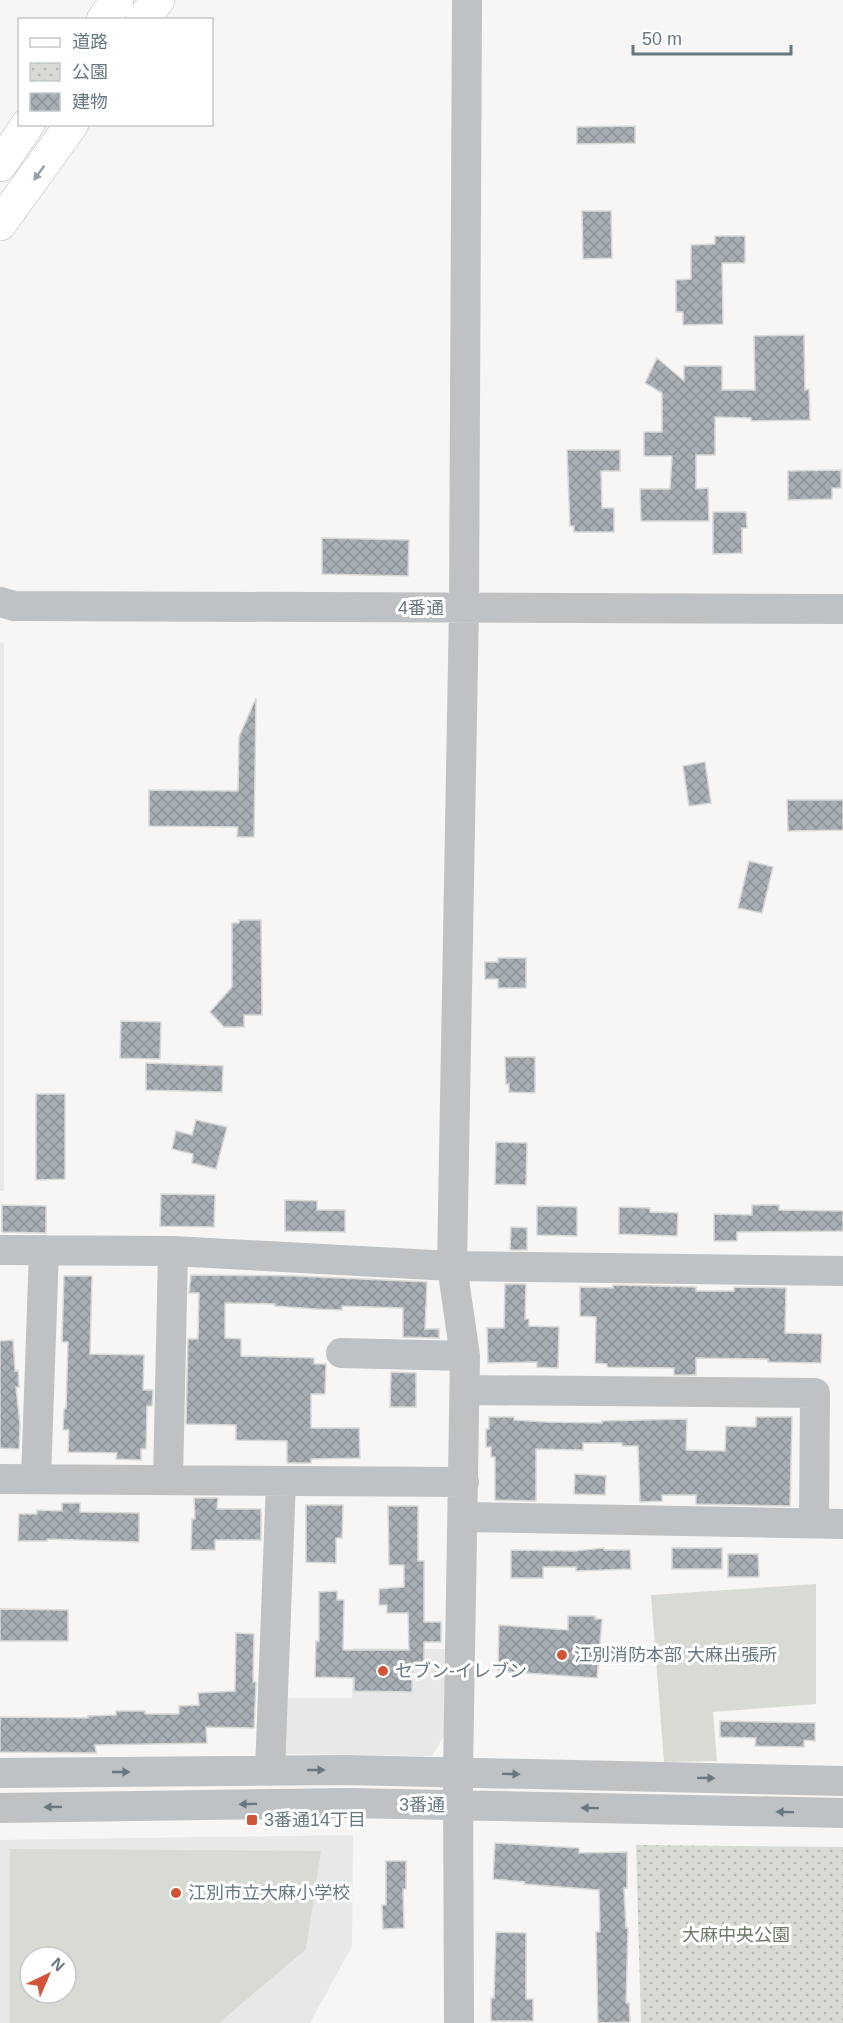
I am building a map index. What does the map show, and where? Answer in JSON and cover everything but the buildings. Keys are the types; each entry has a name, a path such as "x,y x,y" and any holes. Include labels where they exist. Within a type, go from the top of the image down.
{"main road":[{"path":"104,18 117,0"},
{"path":"144,18 158,0"},
{"path":"0,165 27,126"},
{"path":"0,224 37,176 71,126"}],"street":[{"path":"459,2023 459,1773 465,1356 452,1266 464,608 467,0"},
{"name":"4番通","path":"0,602 14,606 843,609"},
{"path":"0,1250 173,1251 452,1266 843,1271"},
{"path":"36,1479 44,1250"},
{"path":"168,1480 173,1251"},
{"path":"341,1353 465,1356"},
{"path":"463,1516 829,1523 815,1393 465,1390"},
{"path":"0,1479 464,1482"},
{"path":"270,1771 281,1481"},
{"name":"3番通","path":"0,1773 270,1771 843,1781"},
{"name":"3番通","path":"0,1808 338,1803 843,1813"}],"shaded area":[{"path":"0,642 4,643 4,1191 0,1191"},
{"path":"353,1648 446,1649 445,1734 432,1756 282,1754 283,1698 352,1698"},
{"name":"江別市立大麻小学校","path":"353,1835 352,1946 310,2023 0,2023 0,1840"}],"green space":[{"path":"816,1584 816,1704 713,1712 717,1761 664,1762 651,1595"},
{"name":"大麻中央公園","path":"636,1845 843,1847 843,2023 641,2023"},
{"name":"江別市立大麻小学校","path":"10,1849 321,1851 306,1949 219,2023 10,2023"}],"place":[{"name":"江別消防本部 大麻出張所","path":"562,1655"},
{"name":"セブン-イレブン","path":"383,1671"},
{"name":"3番通14丁目","path":"252,1820"},
{"name":"江別市立大麻小学校","path":"176,1893"}]}
